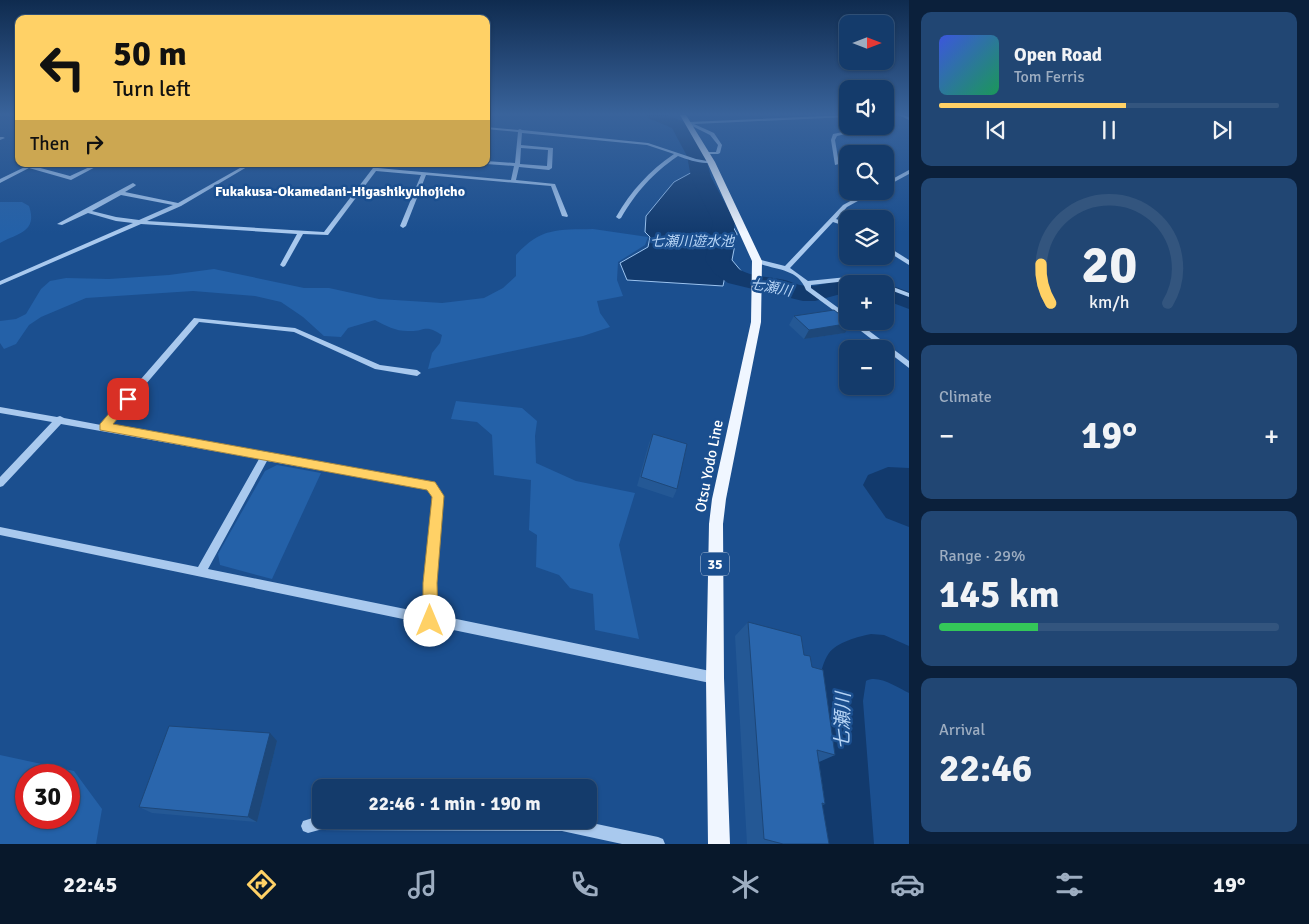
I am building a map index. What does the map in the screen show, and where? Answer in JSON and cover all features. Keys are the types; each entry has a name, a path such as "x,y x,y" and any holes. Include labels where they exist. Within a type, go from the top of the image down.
{"main road":[{"name":"Otsu Yodo Line","path":"706,154 707,162 755,252 757,261 753,339 719,499 716,524 715,678 719,844"}],"street":[{"path":"514,180 519,154"},
{"path":"490,162 549,168 550,154"},
{"path":"619,217 632,192 656,168 677,154"},
{"path":"679,154 707,162"},
{"path":"835,154 837,164"},
{"path":"2,180 30,167"},
{"path":"35,167 71,178 93,167"},
{"path":"0,283 179,205 245,167"},
{"path":"87,210 116,219 138,222 326,234 375,167"},
{"path":"383,167 424,173 553,185 565,216"},
{"path":"894,180 909,172"},
{"path":"403,226 424,173"},
{"path":"60,224 133,185"},
{"path":"120,193 179,205"},
{"path":"786,268 845,206 856,200"},
{"path":"832,220 839,222"},
{"path":"284,265 301,232"},
{"path":"894,253 909,263"},
{"path":"757,261 786,268 839,312"},
{"path":"808,286 839,280"},
{"path":"894,289 909,295"},
{"path":"104,427 197,320 295,330 378,367 417,373"},
{"path":"863,330 909,365"},
{"path":"0,410 60,419 431,486 438,496 430,583 430,621"},
{"path":"0,483 60,419"},
{"path":"200,573 265,456"},
{"path":"0,532 715,678"},
{"path":"308,826 319,823 562,824 658,844"}],"shaded area":[{"path":"0,202 22,202 29,206 31,221 25,230 0,243"},
{"path":"593,229 648,237 645,245 618,262 617,280 623,296 597,301 600,313 610,327 583,336 428,369 432,353 440,343 442,335 431,329 403,331 375,320 348,328 341,337 324,336 303,317 281,302 255,296 193,291 86,298 41,317 29,325 16,344 4,349 0,343 0,321 16,319 26,314 41,289 50,281 66,278 109,279 169,275 214,269 304,288 329,288 379,299 442,303 484,298 503,288 516,276 516,255 534,239 542,235 560,230"},
{"path":"456,401 522,408 537,421 535,436 536,463 576,481 635,493 619,545 639,639 595,630 593,594 570,588 559,575 536,567 537,535 529,530 531,480 494,475 492,435 477,422 451,419"},
{"path":"277,465 321,473 272,579 220,565 218,554 265,471"},
{"path":"0,755 42,764 15,764 15,829 80,829 80,779 102,809 96,844 0,844"}],"water":[{"name":"七瀬川遊水池","path":"696,170 707,170 707,179 737,234 732,260 742,272 725,276 723,286 627,280 620,263 648,247 650,237 645,232 646,216 674,182"}],"building":[{"path":"834,310 839,314 839,325 809,330 794,316"},
{"path":"653,434 687,444 677,489 641,477"},
{"path":"748,622 801,636 804,655 810,656 812,667 823,670 835,755 817,750 825,804 822,803 829,844 783,844 764,839"},
{"path":"169,726 270,733 248,817 139,807"}],"waterway":[{"name":"七瀬川","path":"695,154 701,177 724,222 717,260 722,268 729,274 746,281 783,287 799,293 815,293 839,286"},
{"name":"七瀬川","path":"894,295 909,301"},
{"name":"七瀬川","path":"909,482 888,481 881,485 899,507 909,511"},
{"name":"七瀬川","path":"846,844 839,701 846,668 864,658 878,656 909,670"}],"district":[{"name":"Fukakusa-Okamedani-Higashikyuhojicho","path":"340,191"}],"route":[{"path":"128,399 104,427 431,486 438,496 430,583 430,621"}]}
